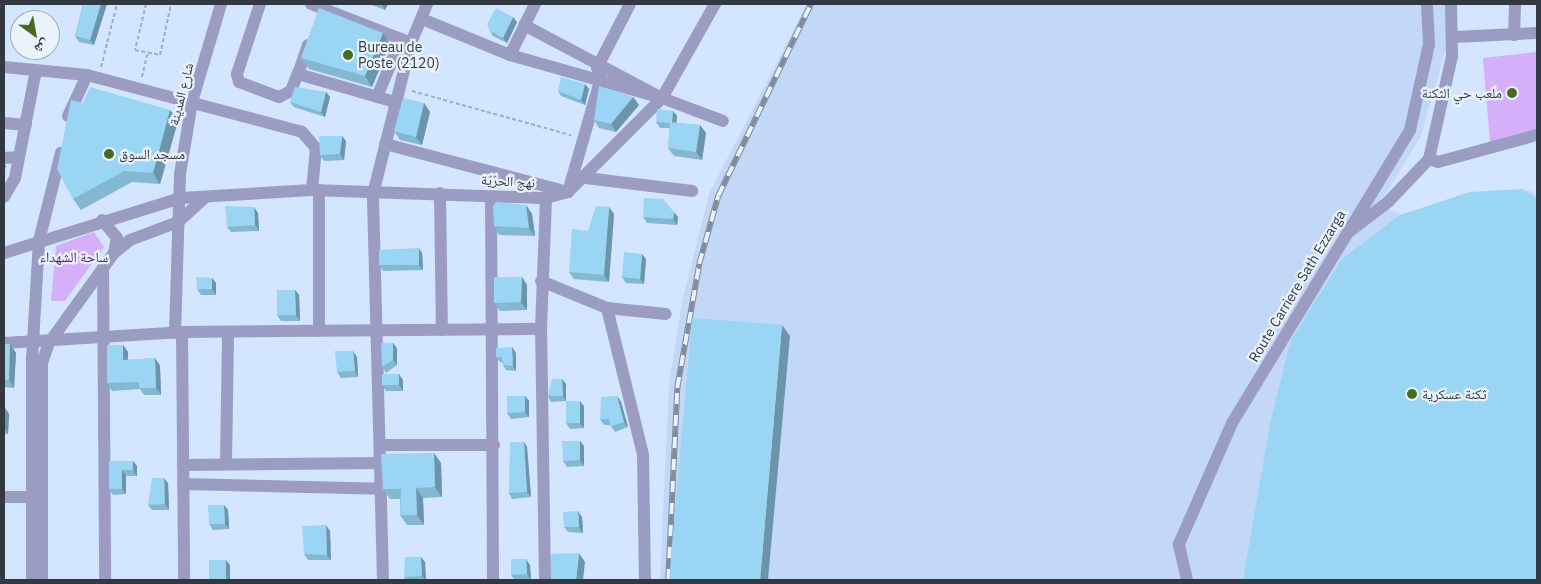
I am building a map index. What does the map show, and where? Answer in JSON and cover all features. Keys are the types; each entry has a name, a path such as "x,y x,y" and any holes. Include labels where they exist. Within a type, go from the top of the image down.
{"street":[{"name":"شارع المدينة","path":"184,580 179,332 178,222 180,174 192,102 221,4"},
{"path":"260,4 236,74 239,82 279,97 291,91 317,6 406,41"},
{"path":"377,97 406,41 422,19 427,4"},
{"path":"510,55 535,4"},
{"path":"385,144 568,192 586,140 600,62 630,4"},
{"name":"نهج الحرّيّة","path":"6,255 39,241 102,220 180,198 315,190 373,194 440,193 546,198 568,192 586,178 662,98 715,4"},
{"name":"Route Carriere Sath Ezzarga","path":"1188,580 1179,544 1232,423 1344,235 1410,130 1429,44 1427,4"},
{"path":"1344,235 1388,202 1429,159 1454,37 1451,4"},
{"path":"1514,34 1515,4"},
{"path":"422,19 510,55 597,77 662,98 723,121"},
{"path":"524,26 600,62 662,98"},
{"path":"1454,37 1537,33"},
{"path":"383,580 373,194 400,87 406,41"},
{"path":"4,67 88,76 308,134 316,148 315,190 319,331"},
{"path":"4,197 15,178 40,71"},
{"path":"298,73 395,102"},
{"path":"42,580 37,497 33,345 39,241 52,203 69,110 88,76"},
{"path":"4,123 26,125"},
{"path":"1429,159 1438,162 1537,135"},
{"path":"4,158 19,157"},
{"path":"586,178 692,191"},
{"path":"440,193 442,330"},
{"path":"491,195 491,330 494,445 493,580"},
{"path":"32,580 42,363 49,343 114,252 130,240 178,222 205,198"},
{"path":"546,198 541,281 546,580"},
{"path":"102,220 116,238 114,252"},
{"path":"103,267 105,580"},
{"path":"541,281 607,308 666,314"},
{"path":"607,308 643,455 645,580"},
{"path":"4,343 33,345 103,334 179,332 541,329"},
{"path":"226,464 228,332"},
{"path":"380,445 494,445"},
{"path":"183,465 380,462"},
{"path":"288,464 289,486"},
{"path":"183,484 381,489"},
{"path":"4,497 37,497"}],"path":[{"path":"88,76 117,4"},
{"path":"146,4 135,50 160,55 171,4"},
{"path":"140,89 148,52"},
{"path":"400,87 586,140"}],"shaded area":[{"path":"807,4 1445,4 1448,42 1421,136 1379,205 1404,216 1465,193 1529,190 1537,196 1537,580 660,580 669,385 682,302 709,194"}],"green space":[{"name":"ملعب حي الثكنة","path":"1537,52 1537,129 1490,142 1483,58"},
{"name":"ساحة الشهداء","path":"94,232 104,247 65,301 51,301 56,246"}],"building":[{"path":"83,4 101,4 90,40 75,36"},
{"name":"Bureau de Poste (2120)","path":"319,8 383,33 365,76 301,58"},
{"path":"496,8 513,17 503,38 490,31 487,24"},
{"path":"561,77 585,84 581,100 558,91"},
{"path":"599,86 633,97 611,124 594,120"},
{"path":"90,87 170,110 153,173 124,171 73,199 57,169 71,100 83,103"},
{"path":"295,87 326,92 321,112 290,102"},
{"path":"403,98 424,103 416,137 394,131"},
{"path":"657,109 673,111 672,122 656,122"},
{"path":"670,122 700,125 696,152 668,148"},
{"path":"319,136 342,136 340,154 320,155"},
{"name":"ثكنة عسكرية","path":"1523,189 1537,199 1537,580 1243,580 1270,424 1290,342 1341,260 1400,215 1470,192"},
{"path":"644,198 663,199 674,212 673,219 643,217"},
{"path":"496,202 526,205 529,228 494,226 493,206"},
{"path":"225,206 254,207 255,225 227,227"},
{"path":"596,206 609,207 604,275 569,272 572,229 588,231"},
{"path":"419,248 419,265 379,265 379,250"},
{"path":"624,252 642,254 640,279 622,277"},
{"path":"196,277 212,278 212,289 197,289"},
{"path":"494,277 522,277 521,302 494,303"},
{"path":"277,290 295,290 296,315 277,315"},
{"path":"692,318 782,325 760,580 669,580"},
{"path":"381,343 393,343 393,360 382,367"},
{"path":"4,344 10,344 9,380 4,380"},
{"path":"107,345 123,345 123,360 155,358 156,388 139,388 139,382 107,383"},
{"path":"512,347 513,366 503,365 502,358 496,357 496,348"},
{"path":"335,351 353,351 355,371 337,372"},
{"path":"382,374 399,374 399,385 382,385"},
{"path":"552,379 562,379 563,396 548,396"},
{"path":"507,396 525,396 525,412 507,413"},
{"path":"617,396 624,422 611,426 609,419 600,419 601,397"},
{"path":"566,401 580,401 580,423 566,423"},
{"path":"562,441 580,441 580,460 563,461"},
{"path":"510,442 524,442 527,492 509,493"},
{"path":"434,453 435,487 416,488 417,515 400,515 401,489 383,489 381,454"},
{"path":"109,461 133,461 133,470 122,470 122,489 109,489"},
{"path":"152,478 164,478 165,504 148,505"},
{"path":"208,505 224,505 225,524 209,524"},
{"path":"578,511 579,527 564,527 563,512"},
{"path":"326,525 327,555 304,554 302,526"},
{"path":"579,553 576,580 551,580 551,554"},
{"path":"405,557 421,557 422,576 404,577"},
{"path":"511,559 526,559 527,574 511,575"},
{"path":"209,560 226,560 226,579 209,580"}],"railway":[{"path":"668,580 677,388 699,264 718,196 811,4"}],"place":[{"name":"Bureau de Poste (2120)","path":"348,55"},
{"name":"ملعب حي الثكنة","path":"1512,93"},
{"name":"مسجد السوق","path":"109,154"},
{"name":"ثكنة عسكرية","path":"1412,394"}]}
